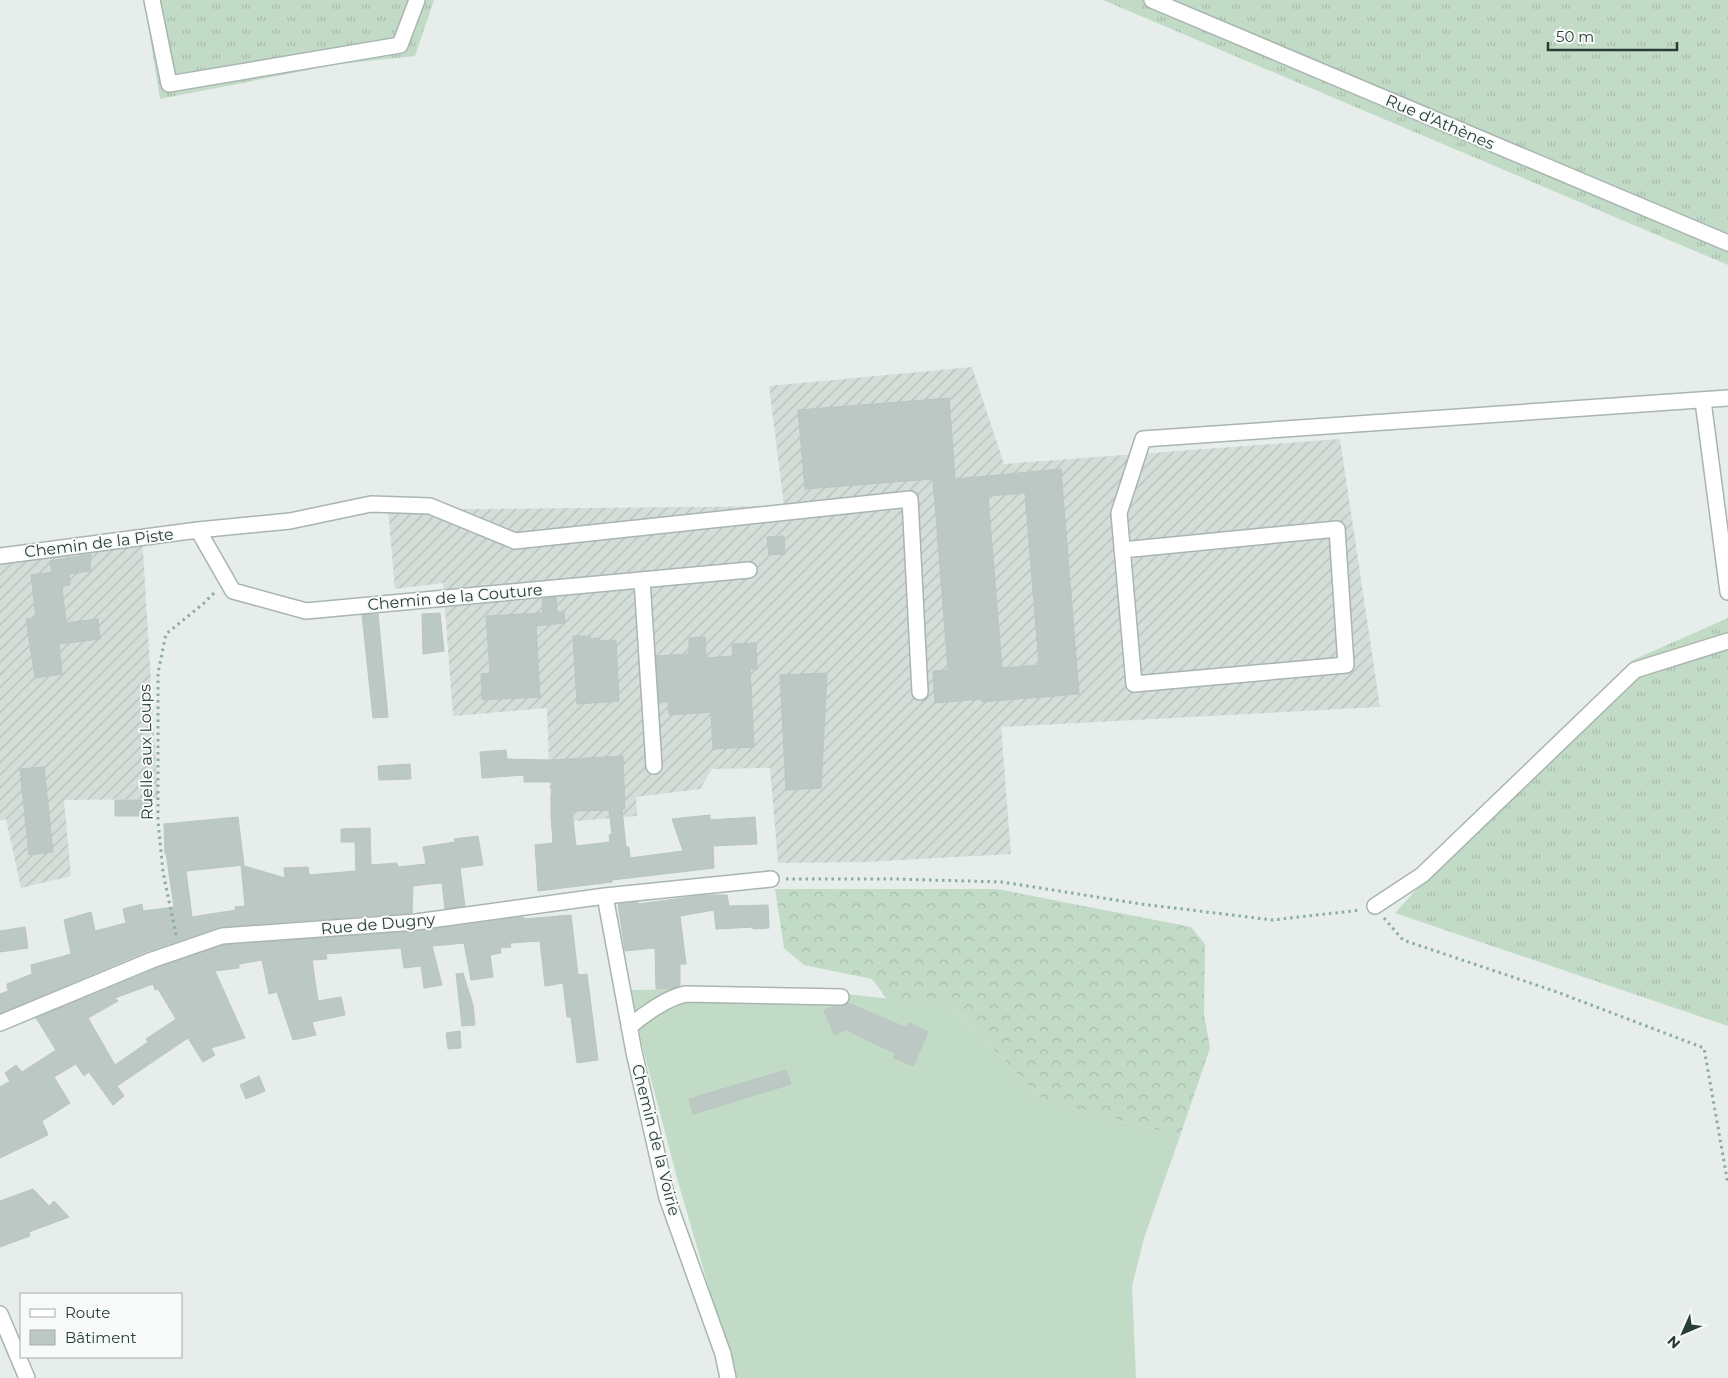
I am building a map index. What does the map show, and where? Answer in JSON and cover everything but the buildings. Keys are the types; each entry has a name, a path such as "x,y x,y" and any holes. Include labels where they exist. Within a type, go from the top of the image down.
{"street":[{"path":"152,0 169,84 400,45 417,0"},
{"name":"Rue d'Athènes","path":"1152,0 1728,243"},
{"path":"1122,550 1337,529 1346,666 1134,684 1122,550 1119,513 1143,439 1728,398"},
{"path":"1702,400 1728,592"},
{"name":"Chemin de la Piste","path":"0,556 198,530 290,521 371,504 430,506 516,541 910,499 920,692"},
{"name":"Chemin de la Couture","path":"198,530 233,591 306,611 749,570"},
{"path":"642,580 654,766"},
{"path":"1375,906 1422,875 1635,670 1728,641"},
{"name":"Rue de Dugny","path":"0,1023 152,960 222,936 416,922 605,896 770,878"},
{"name":"Chemin de la Voirie","path":"605,896 629,1027 667,1198 723,1354 728,1378"},
{"path":"629,1027 639,1018 677,996 686,994 841,997"},
{"path":"0,1314 27,1378"}],"path":[{"name":"Ruelle aux Loups","path":"181,950 163,872 158,821 158,673 166,634 203,604 226,580"},
{"path":"770,878 1002,882 1141,904 1273,920 1356,911 1375,906 1403,940 1557,992 1704,1048 1728,1184"}],"shaded area":[{"path":"972,367 1004,464 1340,439 1380,707 1001,727 1011,854 865,862 778,863 770,768 712,769 700,789 636,797 637,816 551,823 547,708 453,716 443,583 395,589 388,510 784,506 769,386"},
{"path":"142,534 158,799 64,800 71,876 21,888 6,819 0,821 0,559"}],"green space":[{"path":"144,0 434,0 415,56 339,64 160,99"},
{"path":"1103,0 1728,0 1728,265"},
{"path":"1728,618 1728,1026 1395,913 1540,753 1633,660"},
{"path":"775,889 997,889 1191,927 1205,944 1204,1014 1210,1048 1180,1136 1044,1101 950,1005 887,999 872,979 804,965 784,948"},
{"path":"788,988 950,1005 1044,1101 1180,1136 1144,1238 1132,1286 1136,1378 735,1378 679,1185 643,1049 631,990"}]}
